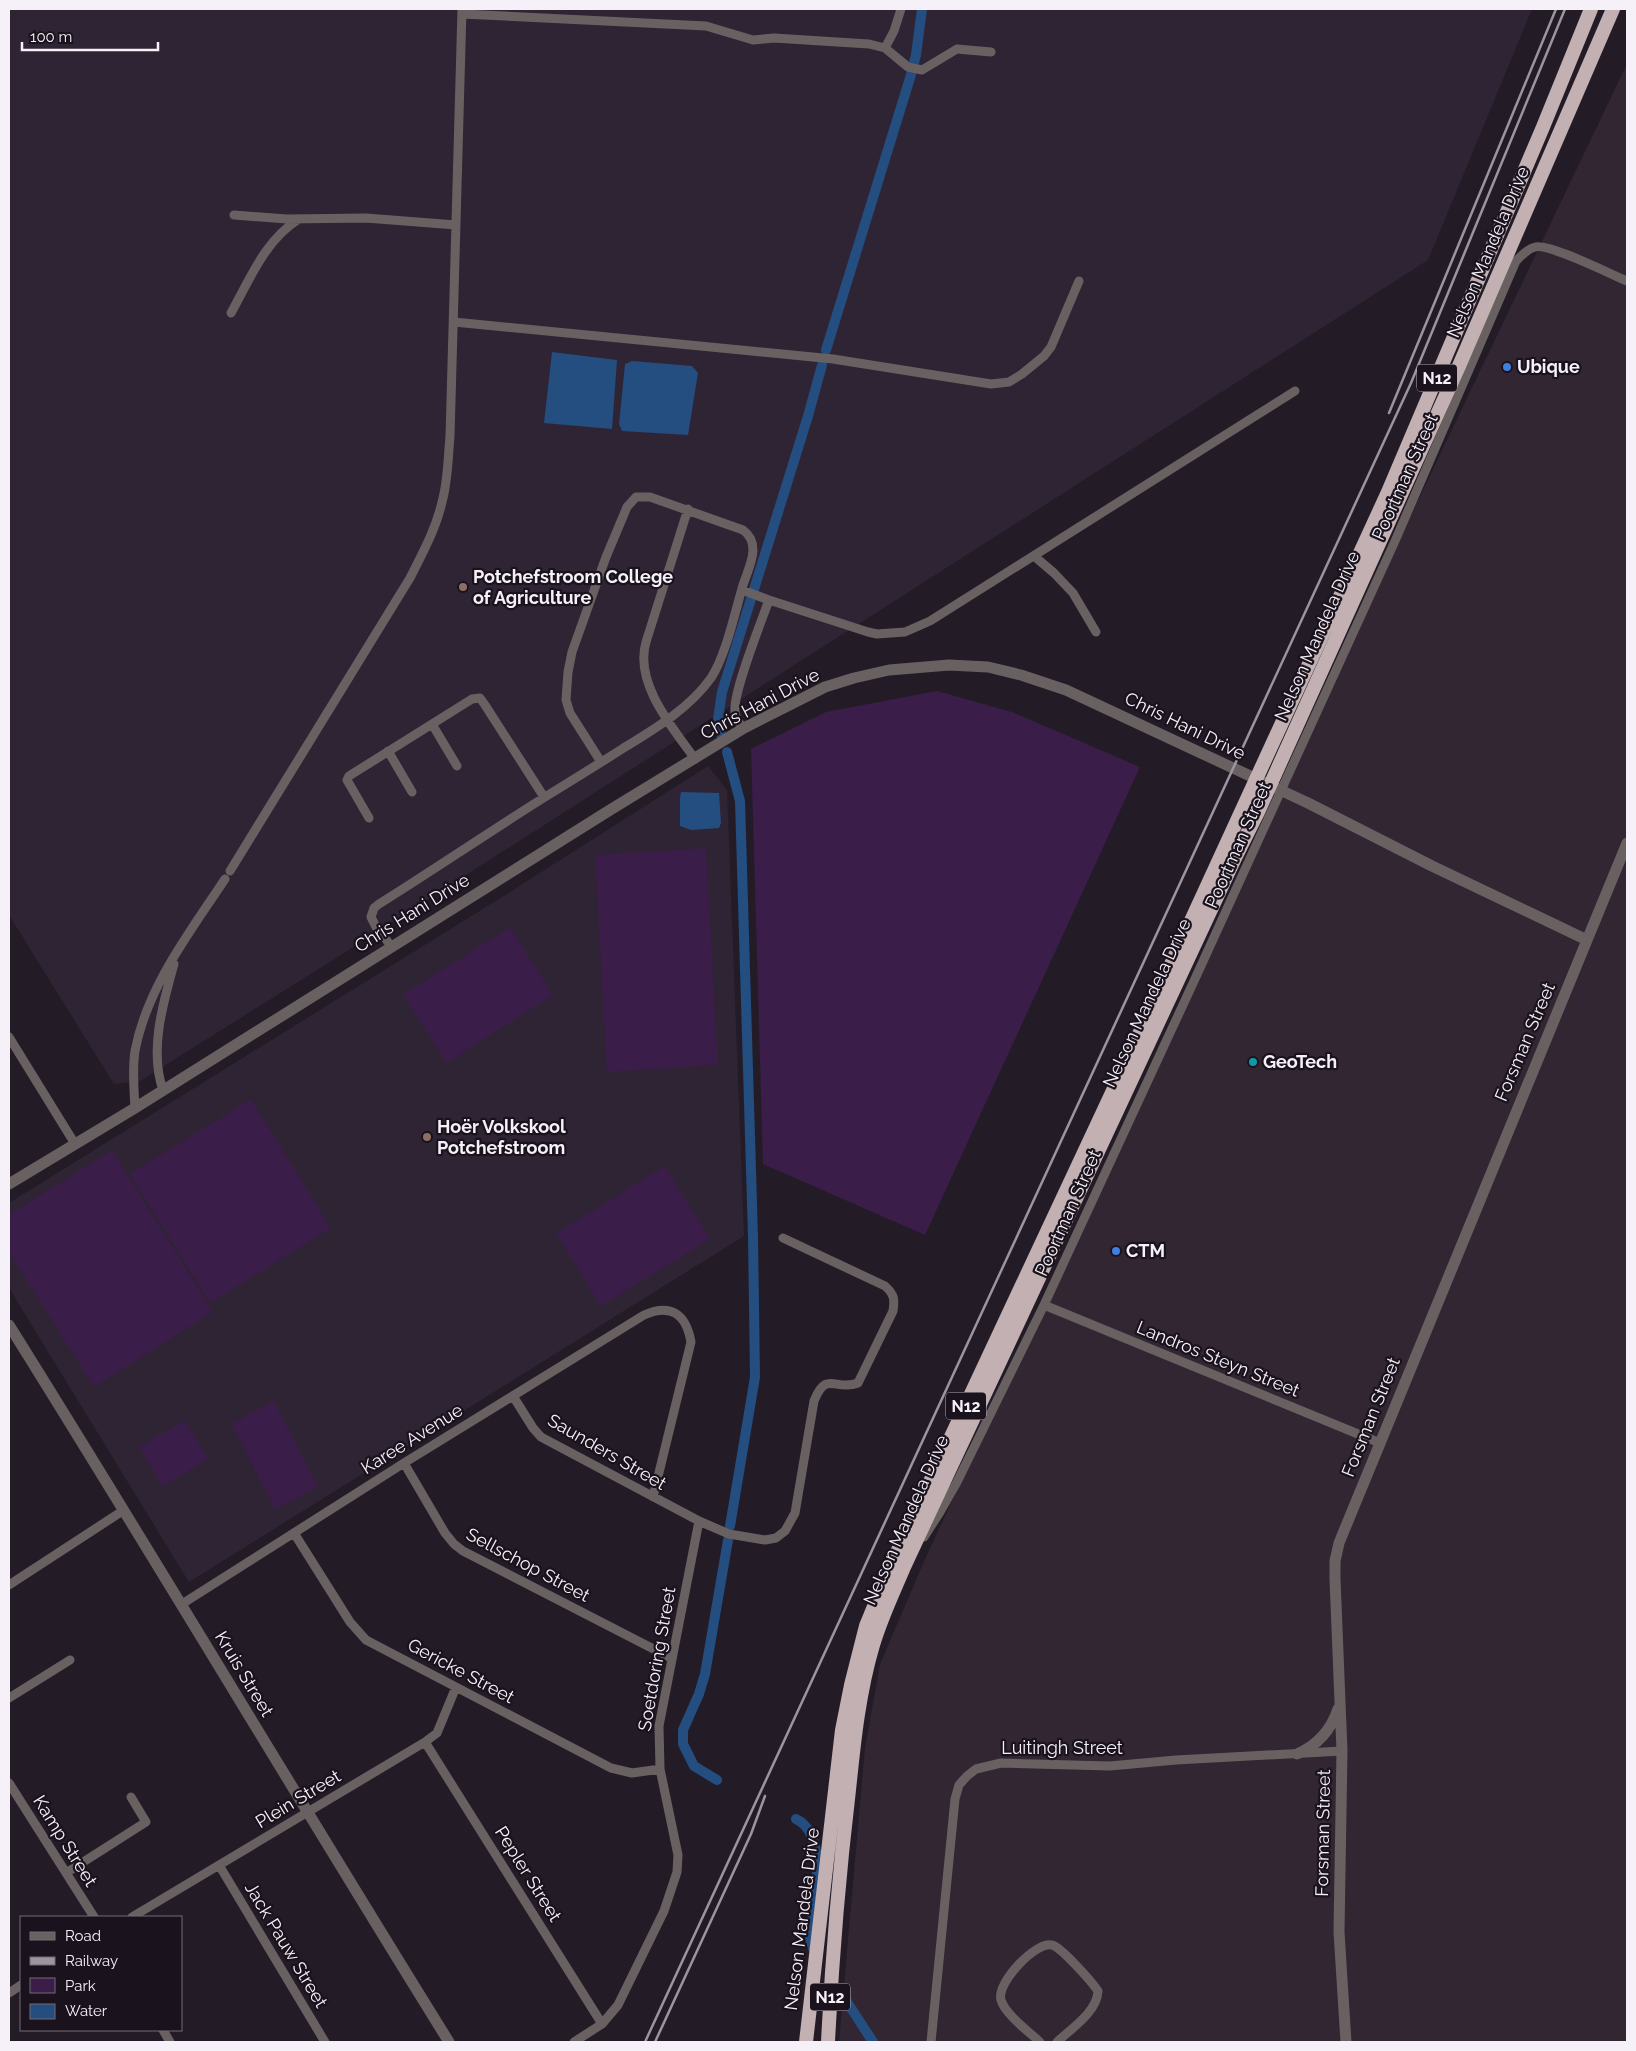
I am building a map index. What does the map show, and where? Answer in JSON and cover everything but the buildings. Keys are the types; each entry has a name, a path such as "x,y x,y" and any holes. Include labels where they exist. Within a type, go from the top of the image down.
{"highway":[{"name":"Nelson Mandela Drive","path":"806,2042 842,1730 866,1626 892,1563 1117,1082 1388,492 1544,127 1591,9"},
{"name":"Nelson Mandela Drive","path":"828,2042 832,1952 841,1854 861,1697 873,1646 904,1567 1305,709 1459,366 1607,23 1615,9"}],"street":[{"path":"885,48 894,32 901,9"},
{"path":"135,1108 135,1052 144,1017 151,1000 179,950 227,875 272,799 390,614 410,578 438,517 447,477 454,322 462,11 706,26 753,40 774,38 869,44 885,48 912,68 922,70 929,68 957,49 991,52"},
{"path":"234,215 300,219 366,218 456,225"},
{"path":"231,313 270,245 280,234 300,219"},
{"name":"Poortman Street","path":"904,1567 953,1489 1044,1305 1395,541 1516,261 1534,247 1549,248 1627,281"},
{"path":"454,322 674,345 816,357 975,383 1000,384 1009,382 1022,374 1044,356 1051,347 1079,281"},
{"path":"749,592 868,632 896,634 917,628 1295,391"},
{"path":"392,946 373,922 371,917 374,908 544,797 601,762 667,721 711,678 749,592 754,548 750,534 688,509 643,496 632,500 622,517 587,609 572,652 568,672 566,700 576,725 601,762"},
{"path":"688,509 643,652 643,669 667,721 695,758"},
{"path":"1034,556 1054,573 1073,594 1096,632"},
{"path":"744,728 740,725 735,714 735,704 769,600"},
{"name":"Chris Hani Drive","path":"9,1184 135,1108 744,728 825,687 889,670 949,664 988,667 1021,675 1066,690 1141,723 1308,803 1432,866 1587,940"},
{"path":"369,818 347,780 349,776 472,699 480,698 544,797"},
{"path":"432,724 456,766"},
{"path":"388,751 412,792"},
{"name":"Forsman Street","path":"1346,2042 1339,1932 1342,1751 1335,1561 1339,1543 1627,843"},
{"path":"163,1090 158,1076 158,1043 167,989 179,950"},
{"path":"9,1037 75,1144"},
{"name":"Saunders Street","path":"513,1396 540,1437 699,1521 729,1534 766,1540 776,1538 785,1530 794,1512 814,1401 818,1392 823,1384 830,1382 851,1386 858,1383 893,1311 895,1300 892,1292 885,1286 783,1238"},
{"name":"Landros Steyn Street","path":"1044,1305 1380,1443"},
{"name":"Karee Avenue","path":"182,1604 404,1463 644,1315 656,1310 664,1310 675,1312 683,1320 688,1330 690,1342 653,1497"},
{"name":"Kruis Street","path":"9,1325 182,1604 307,1813 449,2042"},
{"name":"Sellschop Street","path":"404,1463 445,1533 454,1544 464,1551 671,1658"},
{"path":"9,1584 124,1510"},
{"name":"Soetdoring Street","path":"574,2042 602,2024 618,2005 664,1911 677,1872 678,1855 660,1769 659,1726 699,1521"},
{"name":"Gericke Street","path":"294,1533 358,1633 366,1640 611,1768 632,1773 660,1769"},
{"path":"9,1698 70,1660"},
{"name":"Plein Street","path":"134,1916 425,1742 437,1733 456,1687"},
{"path":"1298,1754 1311,1748 1324,1736 1332,1723 1340,1703"},
{"name":"Pepler Street","path":"425,1742 602,2024"},
{"name":"Luitingh Street","path":"931,2042 955,1799 959,1785 976,1769 1001,1763 1110,1766 1176,1760 1342,1751"},
{"name":"Kamp Street","path":"9,1783 93,1916"},
{"path":"66,1873 146,1822 131,1797"},
{"name":"Jack Pauw Street","path":"219,1865 325,2042"},
{"path":"1040,2042 1005,2008 1000,1999 1000,1990 1005,1979 1029,1955 1047,1944 1054,1945 1062,1952 1098,1991 1098,1999 1093,2008 1058,2042"},
{"path":"9,1993 20,1986"}],"shaded area":[{"name":"Potchefstroom College of Agriculture","path":"9,9 1532,9 1428,260 333,960 140,1081 114,1084 9,915"},
{"path":"1627,64 1627,2042 839,2042 865,1748 880,1664 926,1557 1356,630"},
{"name":"Hoër Volkskool Potchefstroom","path":"708,766 727,790 744,1236 189,1582 9,1288 9,1203 507,894"}],"green space":[{"path":"937,691 1012,712 1140,767 925,1235 763,1164 751,749 826,712"},
{"path":"706,848 718,1065 607,1072 595,855"},
{"path":"510,927 553,995 447,1063 403,995"},
{"path":"251,1099 331,1228 210,1303 130,1174"},
{"path":"112,1150 213,1312 94,1387 9,1252 9,1215"},
{"path":"665,1166 710,1239 601,1306 556,1233"},
{"path":"274,1401 318,1487 275,1509 231,1424"},
{"path":"185,1420 208,1459 163,1486 139,1447"}],"water":[{"path":"552,352 617,360 612,429 544,423"},
{"path":"632,361 692,366 698,373 688,435 622,431 619,424 625,364"},
{"path":"681,792 719,793 721,823 719,828 691,830 680,826"}],"waterway":[{"path":"826,350 910,78 916,55 922,9"},
{"path":"722,736 718,719 722,692 808,416 822,365"},
{"path":"727,752 740,801 753,1237 755,1377 730,1526"},
{"path":"717,1780 694,1766 683,1744 683,1730 699,1694 705,1674 728,1540"},
{"path":"796,1819 807,1828 813,1840 817,1856 816,1891 810,1938 813,1948"},
{"path":"847,2002 873,2042"}],"railway":[{"path":"1389,413 1556,9"},
{"path":"645,2042 1411,383 1565,9"},
{"path":"655,2042 751,1834 765,1796"}],"place":[{"name":"Ubique","path":"1507,367"},
{"name":"Potchefstroom College of Agriculture","path":"463,587"},
{"name":"GeoTech","path":"1253,1062"},
{"name":"Hoër Volkskool Potchefstroom","path":"427,1137"},
{"name":"CTM","path":"1116,1251"}]}
